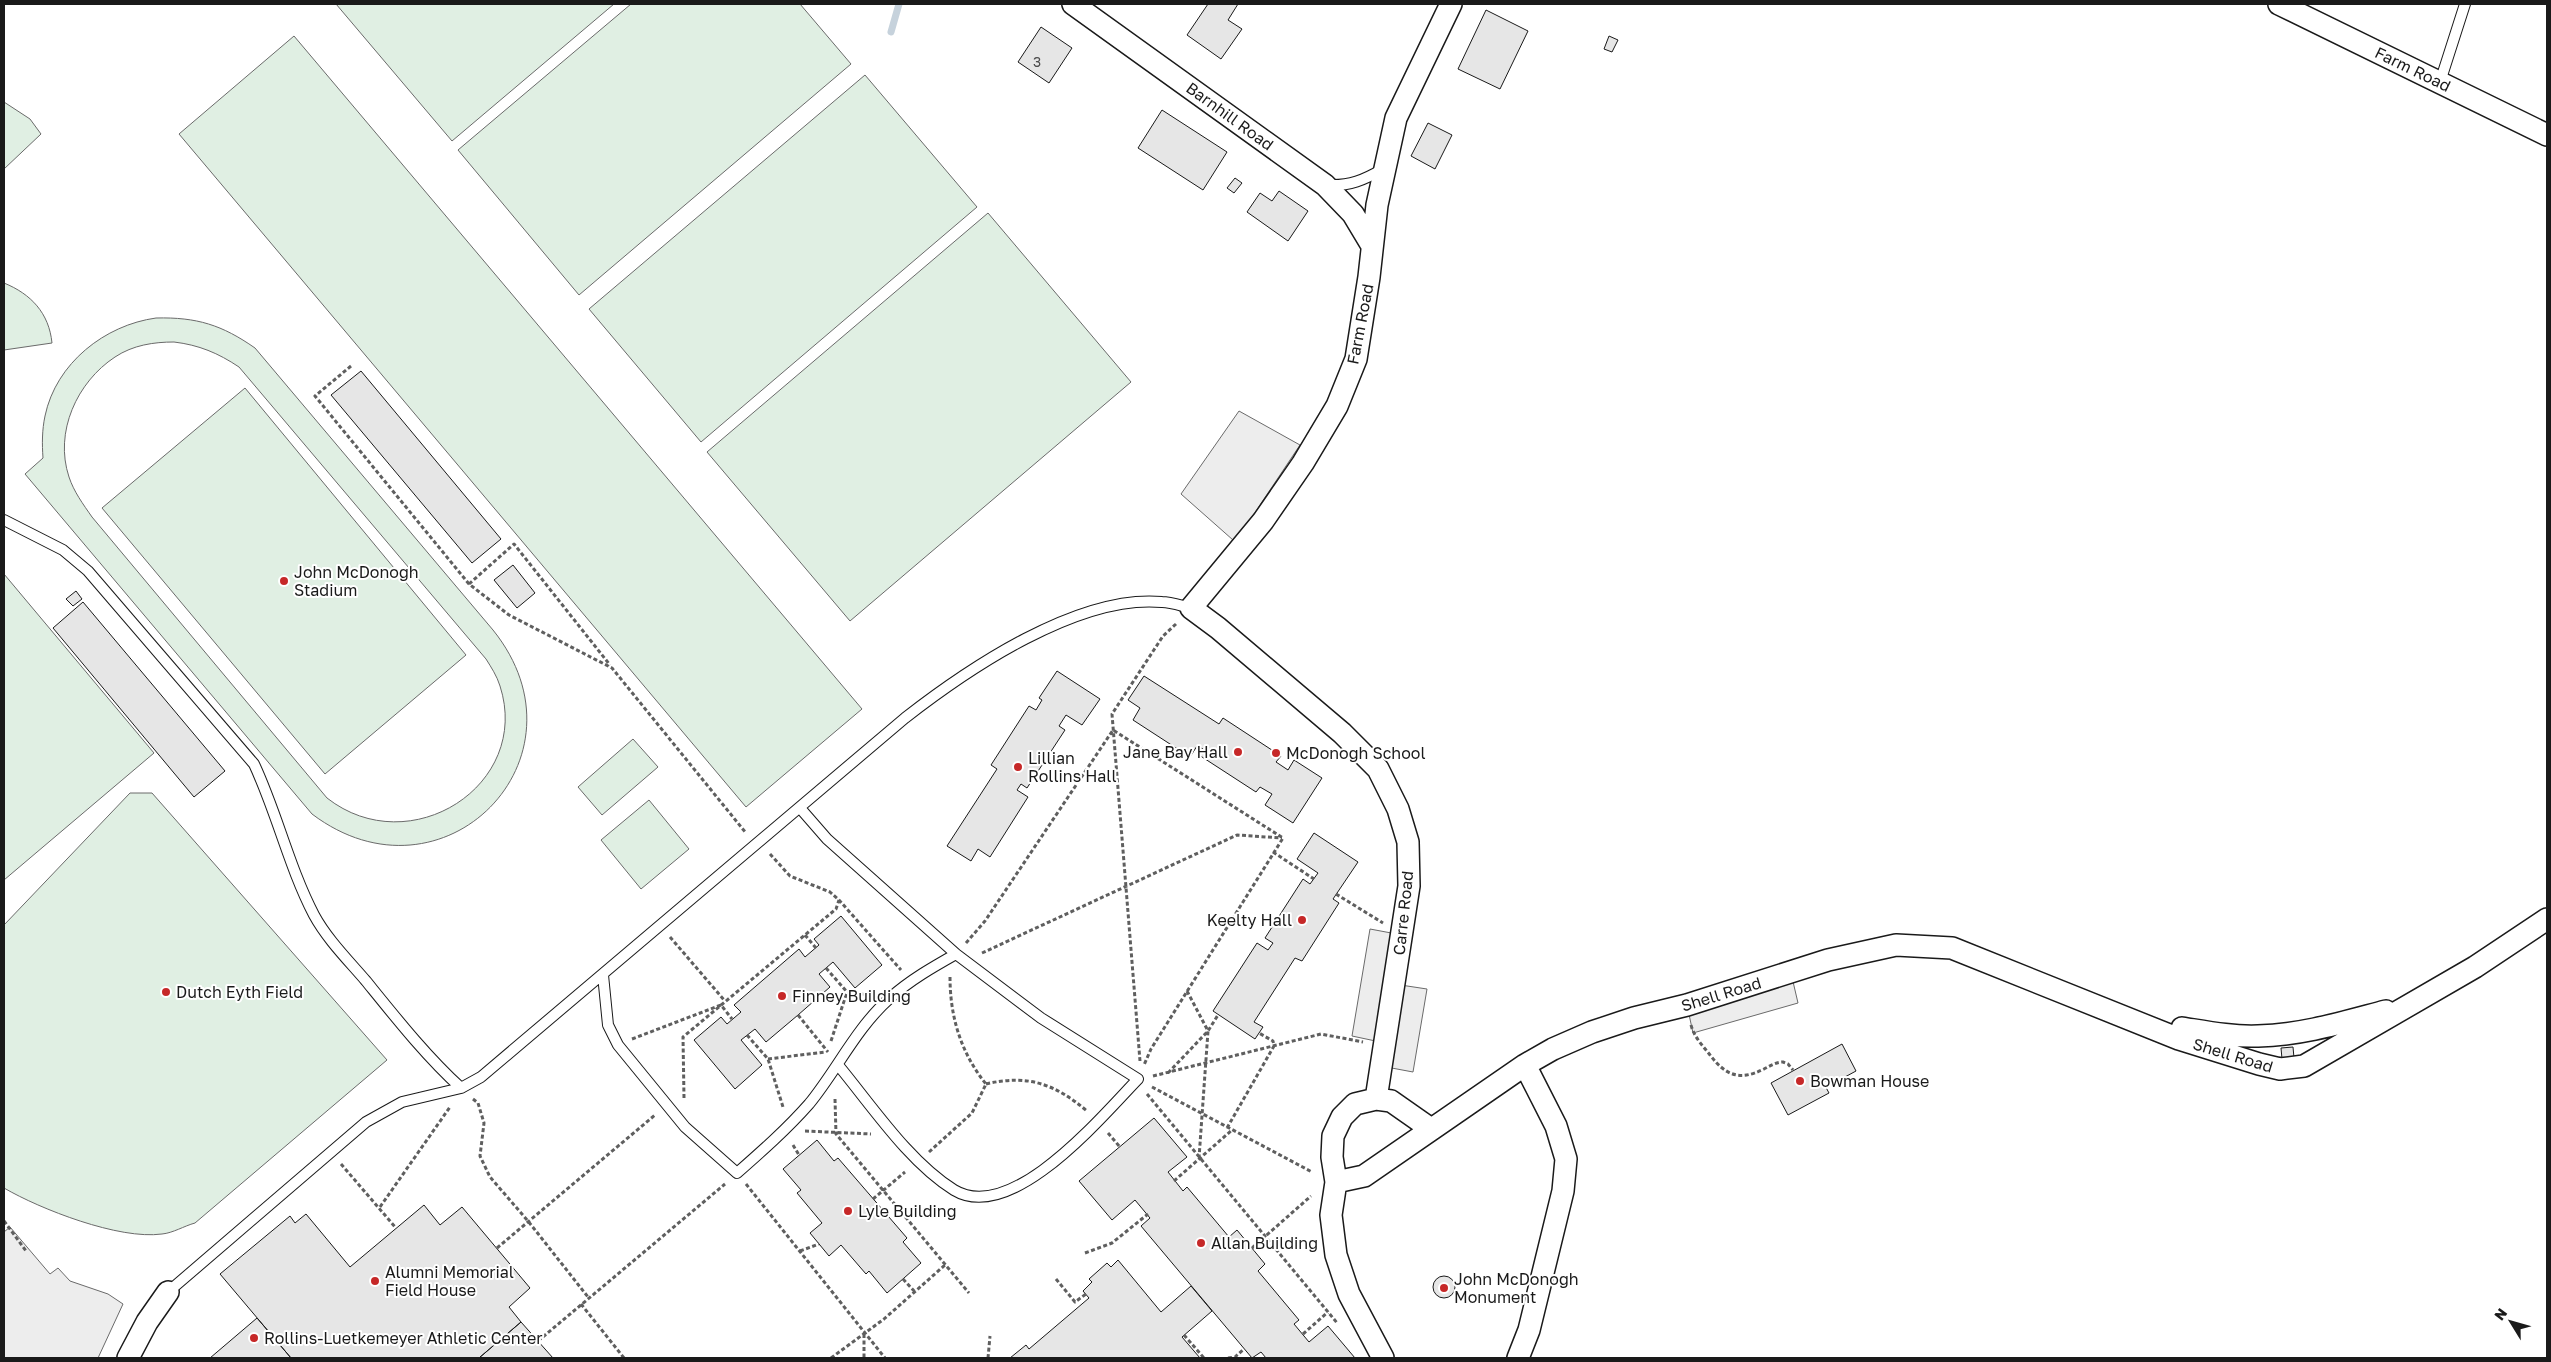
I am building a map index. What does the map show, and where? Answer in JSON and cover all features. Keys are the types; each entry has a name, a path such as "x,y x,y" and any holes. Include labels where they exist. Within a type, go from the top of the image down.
{"street":[{"name":"Barnhill Road","path":"1073,4 1325,185 1353,214 1371,244"},
{"name":"Farm Road","path":"1191,608 1263,522 1303,463 1337,406 1356,360 1370,277 1371,244 1384,169 1396,118 1451,4"},
{"name":"Farm Road","path":"2279,4 2547,135"},
{"name":"Carre Road","path":"1191,608 1218,628 1342,732 1378,769 1398,809 1408,842 1409,886 1376,1099"},
{"name":"Shell Road","path":"1336,1182 1364,1176 1431,1128 1525,1065 1553,1049 1592,1032 1634,1018 1687,1005 1844,956 1896,945 1952,948 2066,995 2135,1019 2179,1038 2280,1069 2304,1066 2347,1043 2408,1005 2475,967 2547,919"},
{"name":"Shell Road","path":"2135,1019 2222,1035 2272,1036 2309,1031 2408,1005"},
{"path":"1518,1358 1530,1330 1563,1191 1566,1158 1556,1126 1525,1065"},
{"path":"1383,1358 1349,1294 1336,1255 1331,1215 1336,1182 1332,1157 1333,1136 1342,1117 1355,1104 1376,1099 1391,1101 1431,1128"},
{"path":"128,1358 147,1322 168,1292"}],"lane":[{"path":"2440,82 2465,4"},
{"path":"1325,185 1344,186 1364,180 1384,169"},
{"path":"4,520 63,550 88,571 254,764 268,793 302,890 315,918 335,945 436,1065 462,1088"},
{"path":"168,1292 366,1122 402,1102 462,1088 480,1077 905,718 952,682 990,658 1057,624 1091,612 1131,603 1162,602 1191,608"},
{"path":"800,808 827,839 956,954 1041,1018 1138,1079 1043,1172 996,1196 974,1196 956,1191 919,1160 838,1065"},
{"path":"603,975 608,1024 618,1045 685,1127 737,1173 771,1143 808,1105 838,1065 865,1024 890,998 911,982 956,954"}],"path":[{"path":"351,366 315,396 469,584 509,615 612,668"},
{"path":"469,584 514,544 612,668 758,843 790,876 830,892 839,900 911,982"},
{"path":"1191,608 1163,636 1112,714 1141,1051 1138,1079 1151,1102 1341,1327"},
{"path":"1113,730 1283,838"},
{"path":"986,1084 967,1056 953,1017 950,977 956,954 985,921 1113,730"},
{"path":"956,954 985,953 1238,834 1283,838"},
{"path":"1138,1079 1152,1049 1283,838"},
{"path":"1273,852 1314,879"},
{"path":"1336,894 1402,935"},
{"path":"685,1127 683,1037 836,909 839,900"},
{"path":"660,926 725,1001"},
{"path":"805,935 816,948"},
{"path":"826,968 847,992 890,998"},
{"path":"1187,991 1208,1031 1208,1064 1199,1159"},
{"path":"828,1052 847,992"},
{"path":"618,1045 721,1005"},
{"path":"721,1005 732,1020"},
{"path":"1687,1005 1693,1033 1719,1066 1728,1074 1737,1077 1748,1075 1782,1062 1788,1064 1793,1070"},
{"path":"798,1015 838,1065 834,1091 836,1134 968,1293"},
{"path":"1168,1074 1208,1031 1218,1015"},
{"path":"1259,1033 1273,1042 1274,1046"},
{"path":"1138,1079 1168,1074 1321,1034 1384,1046"},
{"path":"1227,1128 1274,1046"},
{"path":"768,1059 828,1052"},
{"path":"1138,1079 1278,1156 1336,1182"},
{"path":"986,1084 1000,1081 1019,1081 1049,1086 1061,1090 1098,1120"},
{"path":"873,1199 964,1122 981,1098 986,1084"},
{"path":"380,1207 440,1123 462,1088 478,1103 483,1115 485,1128 480,1156 490,1178 528,1221 588,1297"},
{"path":"497,1248 667,1105"},
{"path":"1174,1180 1232,1130"},
{"path":"331,1152 396,1228"},
{"path":"538,1341 737,1173 886,1358"},
{"path":"1252,1248 1312,1195 1336,1182"},
{"path":"1085,1253 1112,1243 1148,1214"},
{"path":"4,1221 26,1251"},
{"path":"800,1251 819,1244"},
{"path":"831,1358 915,1292 946,1265"},
{"path":"903,1279 915,1292"},
{"path":"1056,1279 1075,1302 1086,1294"},
{"path":"1303,1334 1349,1294"},
{"path":"581,1304 624,1358"},
{"path":"864,1332 864,1358"},
{"path":"1184,1335 1204,1358"},
{"path":"988,1358 990,1336"},
{"path":"1228,1358 1235,1357 1244,1349"}],"green space":[{"path":"336,4 614,4 452,141"},
{"path":"631,4 800,4 851,64 579,295 458,150"},
{"path":"294,36 862,709 746,807 179,134"},
{"path":"865,75 977,207 701,442 589,309"},
{"path":"4,102 30,119 41,134 4,169"},
{"path":"988,213 1131,382 850,621 707,452"},
{"path":"4,283 22,293 37,306 47,323 52,343 4,350"},
{"path":"156,318 197,321 231,333 255,348 493,630 520,679 527,727 516,771 490,807 454,833 410,845 362,840 312,814 25,474 43,458 42,437 45,416 51,397 60,379 85,350 101,338 137,322","holes":["174,342 208,350 239,367 492,668 500,686 505,722 498,754 481,782 457,804 427,817 394,822 360,816 327,798 92,517 79,498 69,477 65,460 65,443 67,426 80,394 101,367 122,353 136,347"]},
{"name":"John McDonogh Stadium","path":"245,388 466,655 325,774 102,508"},
{"path":"4,574 154,753 4,880"},
{"path":"633,739 658,767 602,815 578,787"},
{"name":"Dutch Eyth Field","path":"130,793 152,793 387,1060 195,1223 162,1234 144,1235 103,1228 80,1221 38,1205 4,1188 4,925"},
{"path":"649,800 689,849 641,889 601,840"}],"shaded area":[{"path":"1239,411 1300,445 1250,520 1233,540 1181,494"},
{"path":"1370,929 1402,935 1394,984 1427,989 1413,1072 1381,1066 1385,1043 1352,1036"},
{"path":"1791,973 1798,1003 1693,1033 1687,1005"},
{"path":"10,1227 50,1274 58,1268 70,1281 108,1294 123,1304 98,1358 4,1358 4,1232"}],"building":[{"path":"1208,4 1238,4 1228,20 1242,29 1221,59 1187,35"},
{"path":"1486,10 1528,31 1500,89 1458,69"},
{"path":"1041,27 1072,48 1049,83 1018,62"},
{"path":"1609,36 1618,40 1612,52 1604,49"},
{"path":"1162,110 1227,152 1203,190 1138,148"},
{"path":"1428,123 1452,135 1435,169 1411,156"},
{"path":"1235,178 1242,183 1234,193 1227,188"},
{"path":"1279,191 1308,211 1288,241 1247,212 1260,193 1272,201"},
{"path":"361,371 501,539 472,563 331,395"},
{"path":"513,565 535,593 517,608 494,580"},
{"path":"76,591 82,599 73,606 66,599"},
{"path":"83,602 225,771 194,797 53,628"},
{"name":"Lillian Rollins Hall","path":"1057,671 1100,699 1082,725 1066,715 1059,726 1065,730 1027,788 1021,784 1017,790 1028,797 990,857 978,849 971,861 947,846 997,769 991,765 1029,706 1036,710 1042,700 1039,698"},
{"name":"Jane Bay Hall","path":"1144,676 1219,724 1223,718 1281,756 1276,762 1288,770 1294,760 1322,778 1293,823 1265,805 1272,794 1260,787 1256,792 1199,755 1203,749 1197,746 1190,757 1133,720 1140,708 1128,700"},
{"name":"Keelty Hall","path":"1314,833 1358,862 1333,899 1339,903 1302,961 1295,958 1254,1022 1263,1027 1255,1039 1213,1011 1257,943 1268,950 1273,943 1265,938 1303,879 1310,884 1318,873 1297,859"},
{"name":"Finney Building","path":"841,916 882,965 855,988 833,962 819,974 830,987 798,1015 766,1042 755,1029 741,1040 762,1065 735,1089 694,1040 721,1017 727,1024 741,1012 734,1005 799,949 805,957 819,945 814,939"},
{"name":"Bowman House","path":"1842,1044 1856,1071 1832,1084 1829,1079 1823,1082 1829,1093 1788,1115 1771,1083"},
{"path":"2293,1047 2294,1058 2282,1059 2281,1048"},
{"name":"Allan Building","path":"1154,1118 1187,1157 1168,1172 1183,1191 1187,1187 1229,1237 1237,1230 1265,1264 1258,1271 1299,1320 1294,1324 1309,1342 1328,1326 1355,1358 1266,1358 1261,1352 1252,1358 1141,1226 1150,1218 1135,1200 1112,1220 1079,1181"},
{"name":"Lyle Building","path":"817,1140 834,1161 838,1158 907,1238 903,1242 921,1263 887,1293 869,1271 866,1274 841,1245 829,1256 810,1233 822,1223 797,1193 801,1190 783,1169"},
{"name":"Alumni Memorial Field House","path":"424,1205 440,1225 462,1207 530,1288 509,1307 521,1322 479,1358 291,1358 220,1274 290,1216 295,1223 306,1214 350,1267"},
{"path":"1118,1260 1161,1312 1191,1286 1212,1311 1182,1337 1200,1358 1010,1358 1026,1345 1029,1349 1089,1298 1083,1291 1092,1282 1089,1279 1107,1263 1111,1267"},
{"name":"John McDonogh Monument","path":"1444,1276 1452,1279 1455,1287 1452,1295 1444,1298 1436,1295 1433,1287 1436,1279"},
{"name":"Rollins-Luetkemeyer Athletic Center","path":"257,1318 291,1358 210,1358"},
{"name":"Rollins-Luetkemeyer Athletic Center","path":"521,1322 553,1358 479,1358"}],"waterway":[{"path":"891,32 899,4"}],"place":[{"name":"John McDonogh Stadium","path":"284,581"},
{"name":"Jane Bay Hall","path":"1238,752"},
{"name":"McDonogh School","path":"1276,753"},
{"name":"Lillian Rollins Hall","path":"1018,767"},
{"name":"Keelty Hall","path":"1302,920"},
{"name":"Dutch Eyth Field","path":"166,992"},
{"name":"Finney Building","path":"782,996"},
{"name":"Bowman House","path":"1800,1081"},
{"name":"Lyle Building","path":"848,1211"},
{"name":"Allan Building","path":"1201,1243"},
{"name":"Alumni Memorial Field House","path":"375,1281"},
{"name":"John McDonogh Monument","path":"1444,1288"},
{"name":"Rollins-Luetkemeyer Athletic Center","path":"254,1338"}]}
